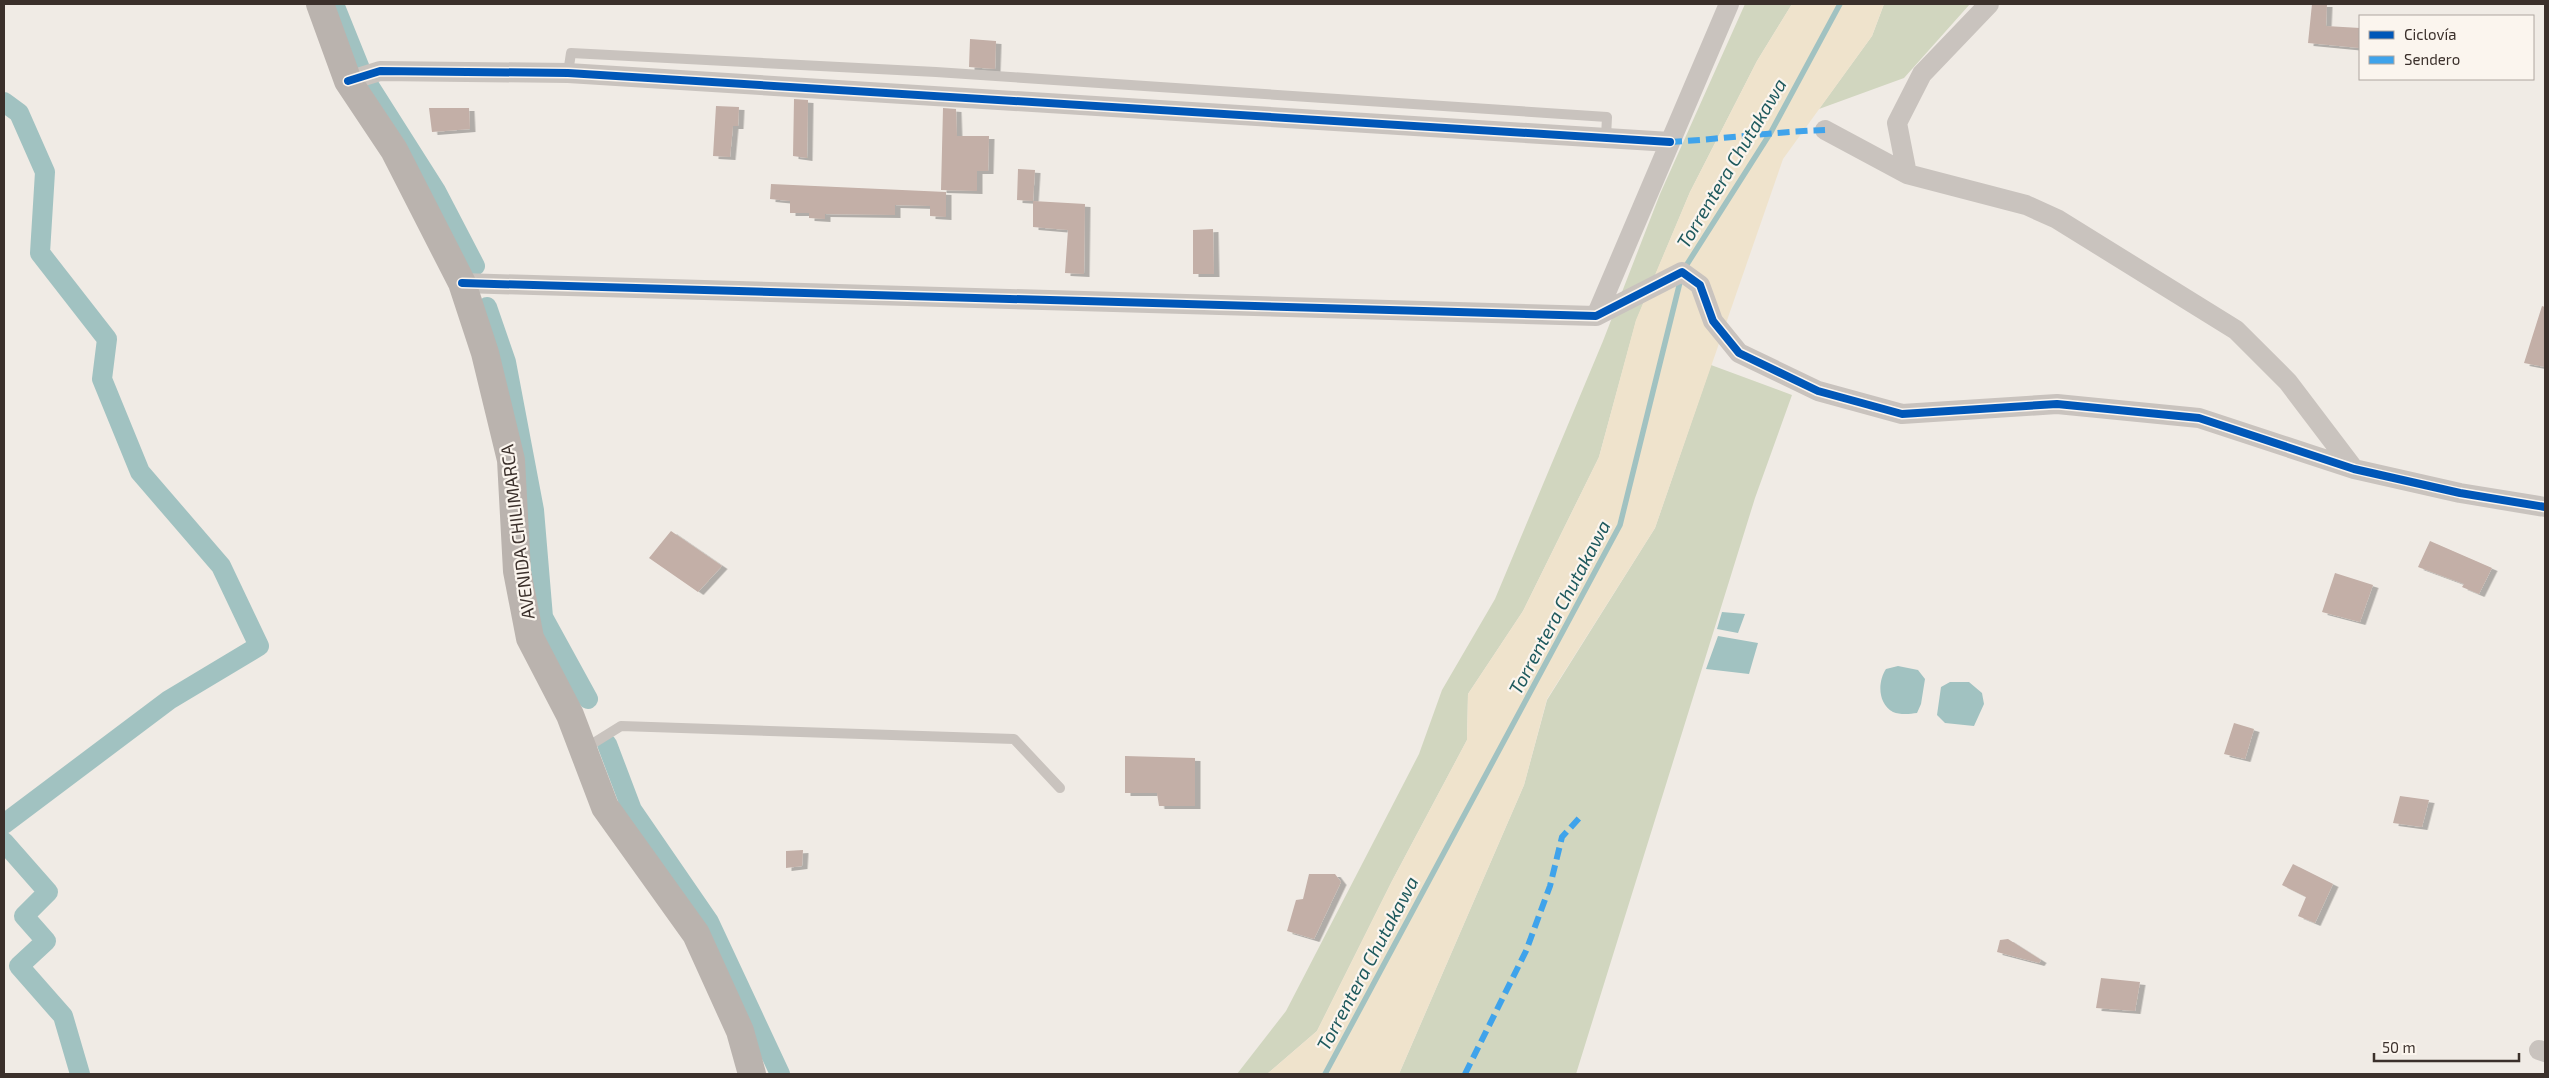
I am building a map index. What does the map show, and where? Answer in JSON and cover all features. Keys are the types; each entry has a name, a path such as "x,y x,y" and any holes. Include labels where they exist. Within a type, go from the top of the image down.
{"street":[{"name":"AVENIDA CHILIMARCA","path":"320,4 348,81 394,150 462,283 485,353 511,460 518,571 530,638 570,715 605,807 696,934 740,1031 752,1074"},
{"path":"1596,316 1729,4"},
{"path":"1907,174 1897,123 1922,74 1989,4"},
{"path":"348,81 380,71 568,72 1670,142"},
{"path":"1825,130 1907,174 2026,205 2049,216 2236,330 2288,382 2354,469"},
{"path":"462,283 1596,316 1682,272 1700,285 1713,321 1739,353 1818,390 1902,414 2057,404 2199,418 2354,469 2460,493 2545,507"}],"lane":[{"path":"583,750 622,726 1014,739 1060,788"}],"green space":[{"path":"1745,4 1792,4 1757,61 1690,192 1636,321 1599,457 1523,611 1468,694 1467,740 1392,881 1317,1031 1267,1074 1237,1074 1286,1011 1419,754 1442,690 1495,599 1603,341 1660,194"},
{"path":"1884,4 1970,4 1904,78 1819,109 1872,36"},
{"path":"1711,365 1792,395 1755,498 1576,1074 1399,1074 1524,785 1547,700 1655,528"}],"sand":[{"path":"1792,4 1884,4 1872,36 1783,159 1655,528 1547,699 1524,785 1399,1074 1267,1074 1317,1031 1392,881 1467,740 1468,694 1523,611 1599,457 1636,320 1690,192 1757,61"}],"water":[{"path":"1722,612 1745,614 1738,633 1717,629"},
{"path":"1718,636 1758,643 1749,674 1706,669"},
{"path":"1898,666 1918,670 1925,679 1921,704 1917,713 1902,714 1893,712 1884,703 1880,692 1883,674 1886,669"},
{"path":"1950,682 1969,682 1982,693 1984,704 1974,726 1945,723 1937,715 1941,687"}],"building":[{"path":"2312,4 2327,4 2326,26 2359,28 2359,48 2308,43"},
{"path":"970,39 996,41 995,69 969,67"},
{"path":"794,99 808,100 807,158 793,156"},
{"path":"716,106 739,107 738,126 733,126 730,157 713,156"},
{"path":"429,108 469,108 470,129 432,132"},
{"path":"943,108 956,109 957,136 989,136 988,171 977,171 977,191 941,190"},
{"path":"1018,169 1035,170 1033,201 1017,200"},
{"path":"771,184 946,192 946,217 930,216 930,206 895,205 895,215 825,214 825,219 809,218 809,213 790,213 790,201 770,199"},
{"path":"1033,201 1085,204 1084,274 1065,273 1068,230 1033,227"},
{"path":"1213,229 1214,274 1193,274 1193,230"},
{"path":"2542,306 2545,307 2545,367 2524,363"},
{"path":"671,531 722,566 698,592 649,558"},
{"path":"2430,541 2492,568 2479,594 2462,587 2464,584 2418,567"},
{"path":"2335,573 2373,585 2360,622 2322,612"},
{"path":"2234,723 2254,729 2245,759 2224,754"},
{"path":"1125,756 1195,758 1195,806 1159,806 1157,793 1125,793"},
{"path":"2400,796 2429,800 2422,827 2393,823"},
{"path":"803,850 802,866 786,868 786,851"},
{"path":"2293,864 2333,884 2315,923 2298,916 2306,897 2282,885"},
{"path":"1309,874 1335,874 1341,882 1314,939 1287,931 1296,900 1303,899"},
{"path":"2008,939 2041,960 2039,963 1997,952 2000,940"},
{"path":"2101,978 2140,982 2135,1011 2096,1008"}],"waterway":[{"path":"334,4 363,76 436,191 475,266"},
{"name":"Torrentera Chutakawa","path":"1684,269 1771,132 1840,4"},
{"path":"4,102 19,113 45,172 40,253 107,339 102,379 140,472 221,566 259,646 169,700 4,824"},
{"name":"Torrentera Chutakawa","path":"1325,1074 1620,525 1681,278"},
{"path":"487,307 506,362 534,510 543,617 588,699"},
{"path":"607,744 632,810 709,922 780,1074"},
{"path":"4,842 48,892 24,916 46,941 19,966 63,1016 80,1074"}],"marked path":[{"path":"1670,142 1825,130"},
{"path":"1465,1074 1526,951 1550,886 1562,837 1582,815"}],"cycle path":[{"path":"348,81 380,71 568,73 1670,142"},
{"path":"462,283 1596,316 1682,272 1700,285 1713,321 1739,353 1818,391 1902,414 2057,404 2199,418 2354,469 2460,493 2545,507"}]}
